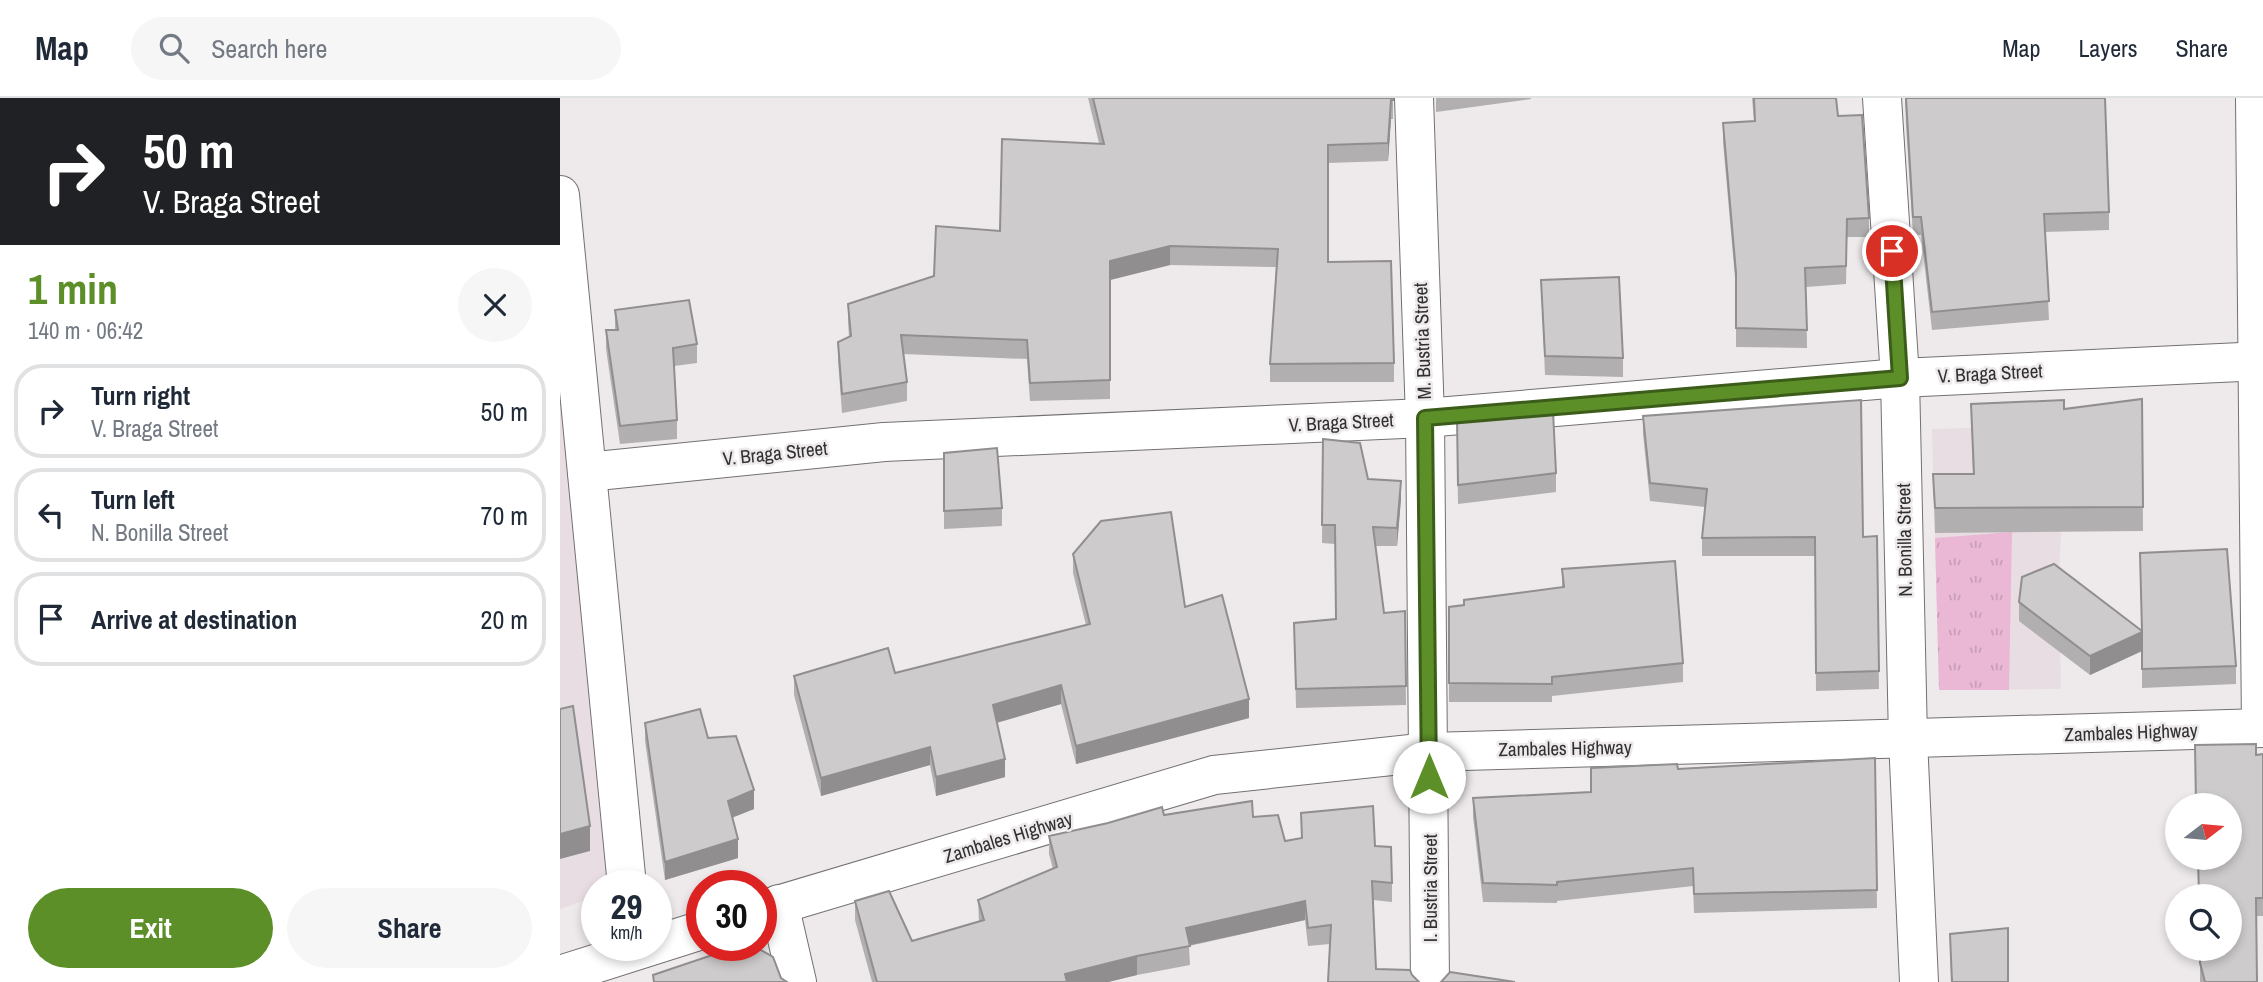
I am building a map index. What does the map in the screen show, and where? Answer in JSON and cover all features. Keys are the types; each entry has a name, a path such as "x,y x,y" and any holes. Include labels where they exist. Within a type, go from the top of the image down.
{"street":[{"name":"M. Bustria Street","path":"1414,98 1425,418 1429,752"},
{"name":"N. Bonilla Street","path":"1882,98 1900,378 1908,739 1919,982"},
{"path":"2255,98 2262,728"},
{"path":"560,195 625,870"},
{"name":"V. Braga Street","path":"587,472 884,442 1425,418 1900,378 2260,361"},
{"name":"Zambales Highway","path":"777,905 1214,775 1429,752 2262,728"},
{"name":"I. Bustria Street","path":"1429,752 1430,982"},
{"path":"777,926 797,982"},
{"path":"560,975 599,961"}],"shaded area":[{"path":"560,361 611,870 581,870 581,902 560,909"},
{"path":"1971,428 2063,480 2059,581 2061,689 1939,690 1932,429"}],"green space":[{"path":"2012,532 2009,690 1939,690 1935,538"}],"building":[{"path":"1093,98 1393,98 1388,143 1328,145 1328,262 1391,261 1394,363 1270,364 1278,249 1170,246 1110,261 1110,380 1030,383 1027,340 901,335 907,382 842,394 838,342 851,336 848,304 934,276 936,226 1000,231 1002,139 1104,144"},
{"path":"1754,98 1836,98 1838,116 1862,115 1869,218 1847,219 1846,266 1805,268 1807,330 1736,328 1736,273 1723,123 1755,121"},
{"path":"1906,98 2105,98 2109,212 2044,214 2049,301 1932,312 1921,217 1913,217"},
{"path":"1619,277 1623,358 1545,356 1541,280"},
{"path":"689,300 697,344 673,348 677,420 620,426 606,330 618,330 615,310"},
{"path":"2142,399 2143,507 1935,508 1933,474 1974,474 1971,404 2064,400 2064,409"},
{"path":"1861,400 1863,537 1877,536 1879,671 1816,673 1815,537 1702,538 1707,489 1650,483 1643,416"},
{"path":"1553,411 1556,473 1458,485 1457,419"},
{"path":"1323,439 1360,443 1368,479 1401,481 1397,528 1373,527 1384,613 1405,611 1406,686 1296,689 1294,623 1336,619 1335,525 1322,525"},
{"path":"997,448 1002,508 944,511 944,453"},
{"path":"1171,512 1185,607 1222,595 1249,699 1076,746 1061,685 993,705 1005,759 936,777 930,747 821,778 794,676 888,648 895,673 1090,624 1073,554 1101,521"},
{"path":"2227,549 2236,666 2142,669 2142,632 2090,656 2019,602 2022,577 2054,564 2142,631 2140,553"},
{"path":"1675,561 1683,663 1552,677 1552,684 1449,683 1449,607 1464,605 1464,600 1564,587 1562,569"},
{"path":"573,706 590,826 560,834 560,709"},
{"path":"700,709 708,738 736,736 754,790 728,801 738,839 665,862 645,723"},
{"path":"2256,744 2256,755 2263,754 2263,898 2256,898 2257,982 2205,982 2200,963 2242,961 2242,884 2199,884 2198,870 2242,870 2242,793 2196,793 2195,745"},
{"path":"1875,758 1877,890 1694,894 1693,868 1557,882 1557,885 1483,883 1473,798 1591,792 1591,768 1677,764 1678,769"},
{"path":"1252,801 1253,817 1278,815 1285,841 1302,838 1301,813 1373,806 1375,846 1391,847 1392,883 1372,881 1376,969 1410,970 1419,982 1328,982 1331,925 1308,928 1305,901 1186,928 1190,946 1065,974 1067,982 877,982 855,901 889,891 912,941 984,920 978,900 1057,867 1049,836 1162,807 1164,815"},
{"path":"2008,928 2008,982 1952,982 1950,934"},
{"path":"695,961 775,961 781,978 787,982 654,982 653,975"},
{"path":"1450,972 1515,982 1441,982"}],"route":[{"path":"1429,777 1425,418 1900,378 1892,251"}]}
